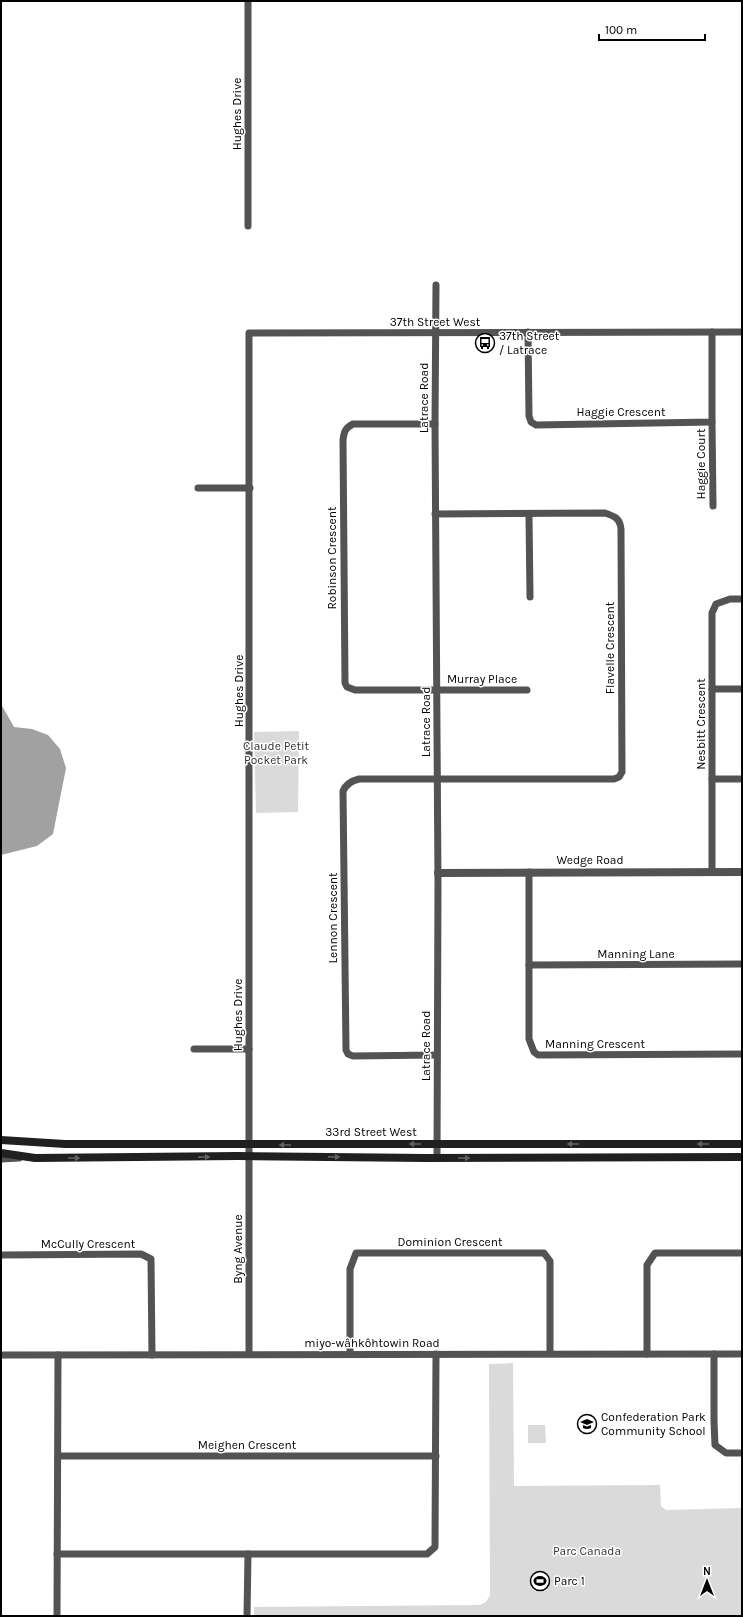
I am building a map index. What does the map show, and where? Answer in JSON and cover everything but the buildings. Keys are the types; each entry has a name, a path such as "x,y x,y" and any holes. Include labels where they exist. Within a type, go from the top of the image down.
{"main road":[{"name":"33rd Street West","path":"1,1140 65,1144 250,1145 742,1144"},
{"name":"33rd Street West","path":"1,1153 35,1158 249,1156 438,1158 742,1158"}],"street":[{"name":"Hughes Drive","path":"248,1 248,226"},
{"name":"Latrace Road","path":"436,285 435,514 437,691 436,779 438,873 438,1158"},
{"name":"Haggie Crescent","path":"528,332 529,416 531,422 536,425 712,422"},
{"path":"712,332 712,422"},
{"name":"37th Street West","path":"249,333 742,332"},
{"name":"Hughes Drive","path":"249,333 250,1145"},
{"name":"Haggie Court","path":"712,422 713,506"},
{"name":"Robinson Crescent","path":"435,424 353,424 347,427 344,432 344,679 347,687 355,690 437,691"},
{"path":"198,488 250,488"},
{"name":"Flavelle Crescent","path":"435,514 605,513 617,518 620,523 622,772 619,777 614,779 436,779"},
{"path":"529,514 530,597"},
{"name":"Nesbitt Crescent","path":"712,872 711,625 713,608 716,604 730,599 742,599"},
{"path":"712,689 742,689"},
{"name":"Murray Place","path":"437,691 527,690"},
{"name":"Lennon Crescent","path":"436,779 354,780 345,786 343,791 343,799 346,1050 348,1054 353,1056 437,1055"},
{"path":"712,779 742,779"},
{"name":"Manning Crescent","path":"529,872 529,1039 534,1052 538,1055 742,1054"},
{"name":"Wedge Road","path":"438,873 742,872"},
{"name":"Manning Lane","path":"529,965 742,964"},
{"path":"194,1049 249,1049"},
{"name":"Byng Avenue","path":"249,1354 250,1145"},
{"name":"33rd Street West","path":"1,1159 35,1158"},
{"name":"Dominion Crescent","path":"350,1354 350,1269 356,1253 544,1253 550,1261 550,1353"},
{"path":"647,1354 646,1265 655,1253 742,1253"},
{"name":"McCully Crescent","path":"1,1255 141,1254 151,1259 152,1355"},
{"name":"miyo-wâhkôhtowin Road","path":"1,1355 550,1353 742,1354"},
{"path":"57,1554 427,1554 435,1547 436,1354"},
{"path":"714,1354 715,1445 726,1453 742,1453"},
{"path":"57,1616 58,1355"},
{"name":"Meighen Crescent","path":"58,1456 436,1456"},
{"path":"247,1616 248,1554"}],"green space":[{"name":"Claude Petit Pocket Park","path":"299,731 298,812 256,813 254,732"},
{"name":"Parc Canada","path":"513,1363 514,1486 660,1485 661,1506 666,1510 742,1508 742,1616 254,1616 254,1607 480,1605 486,1602 490,1595 489,1364"},
{"path":"528,1425 545,1425 546,1443 528,1443"}],"shaded area":[{"path":"1,704 14,727 32,729 48,735 60,749 66,768 53,834 37,846 1,855"}],"place":[{"name":"37th Street / Latrace","path":"485,343"},
{"name":"Confederation Park Community School","path":"587,1424"},
{"name":"Parc 1","path":"540,1581"}]}
